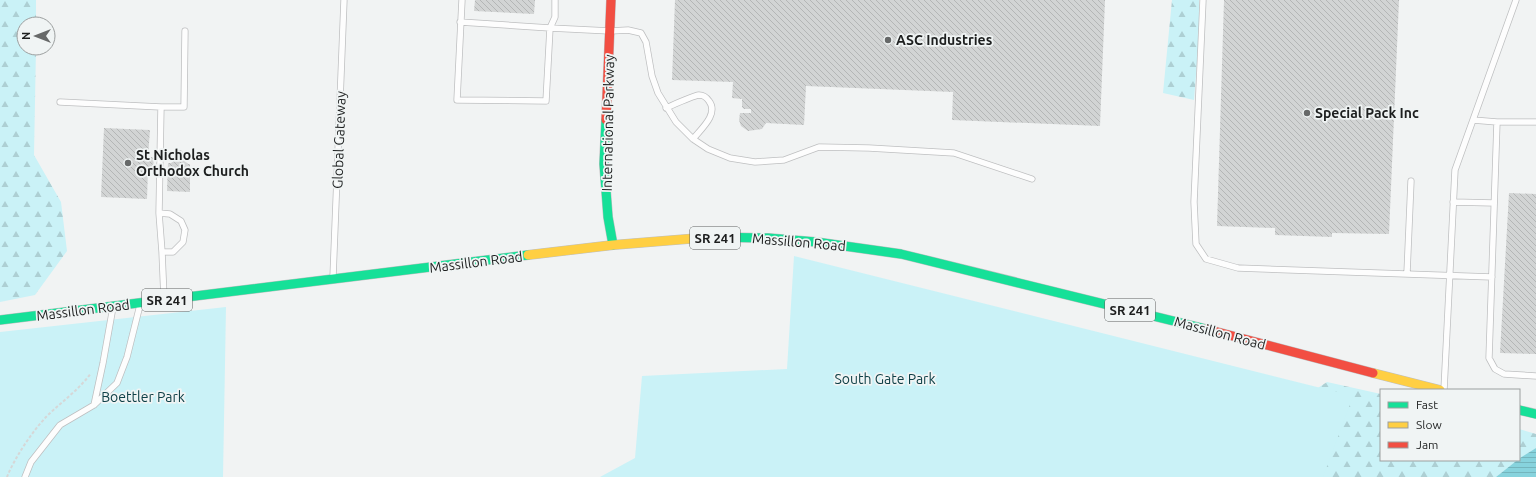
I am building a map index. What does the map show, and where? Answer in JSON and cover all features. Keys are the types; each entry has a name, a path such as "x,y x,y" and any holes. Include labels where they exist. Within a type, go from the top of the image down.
{"main road":[{"name":"International Parkway","path":"611,0 604,164 608,217 613,245"},
{"name":"Massillon Road","path":"0,320 613,245 717,238 768,238 816,242 901,254 1134,311 1436,389"},
{"path":"1520,410 1536,414"}],"lane":[{"name":"Global Gateway","path":"333,280 344,0"},
{"path":"462,0 457,100 546,101 550,28 555,17 555,0"},
{"path":"1203,0 1194,202 1196,244 1206,259 1238,268 1492,277"},
{"path":"1444,389 1454,170 1516,0"},
{"path":"460,22 610,31 628,30 641,33 646,42 652,76 658,93 666,108 676,122 693,139 708,149 730,158 756,162 784,160 819,147 869,148 954,153 1032,179"},
{"path":"60,102 184,107 185,31"},
{"path":"666,108 698,95 705,96 711,103 713,111 709,120 693,139"},
{"path":"161,107 160,213 164,300"},
{"path":"1473,120 1497,122 1536,122"},
{"path":"1497,122 1489,358 1495,369 1504,374 1536,376"},
{"path":"1407,273 1411,180"},
{"path":"1453,202 1494,203"},
{"path":"160,213 170,214 181,221 185,230 183,242 173,252 162,252"},
{"path":"25,477 31,462 60,425 94,405 117,383 127,357 140,303"},
{"path":"94,405 113,306"}],"path":[{"path":"7,477 19,453 46,417 85,382 93,367"}],"green space":[{"path":"0,0 36,0 36,16 16,16 16,56 36,56 34,155 61,202 67,251 35,295 0,302"},
{"path":"1172,0 1199,0 1199,37 1194,100 1163,93"},
{"name":"South Gate Park","path":"794,256 1353,396 1323,477 600,477 635,458 642,376 787,369"},
{"name":"Boettler Park","path":"226,307 223,477 0,477 0,332"},
{"path":"1327,382 1380,394 1380,461 1517,461 1496,477 1148,477 1301,399"},
{"path":"1520,429 1536,434 1536,448 1520,458"}],"water":[{"path":"1536,448 1536,477 1496,477 1516,461 1520,461 1520,458"}],"building":[{"path":"475,0 535,0 534,14 474,11"},
{"name":"ASC Industries","path":"675,0 1105,0 1100,126 952,120 953,92 806,86 804,125 766,123 762,129 748,131 741,126 739,120 740,113 751,113 751,109 744,109 742,107 742,99 732,98 733,82 672,80"},
{"name":"Special Pack Inc","path":"1224,0 1399,0 1389,234 1332,233 1332,237 1275,235 1275,228 1217,226"},
{"name":"St Nicholas Orthodox Church","path":"104,128 150,130 148,157 154,157 153,170 148,170 147,199 101,197"},
{"path":"178,150 181,150 186,155 183,160 190,164 190,192 167,191 168,163 175,160 174,155"},
{"path":"1509,193 1536,194 1536,354 1500,353"}],"traffic: fast":[{"path":"606,120 604,164 608,217 613,245"},
{"path":"712,237 768,238 816,242 901,254 1206,329"},
{"path":"0,320 528,255"},
{"path":"1520,410 1536,414"}],"traffic: slow":[{"path":"528,255 613,245 712,237"},
{"path":"1373,373 1436,389"}],"traffic: jam":[{"path":"606,120 611,0"},
{"path":"1206,329 1373,373"}],"place":[{"name":"ASC Industries","path":"888,40"},
{"name":"Special Pack Inc","path":"1307,113"},
{"name":"St Nicholas Orthodox Church","path":"128,163"}]}
